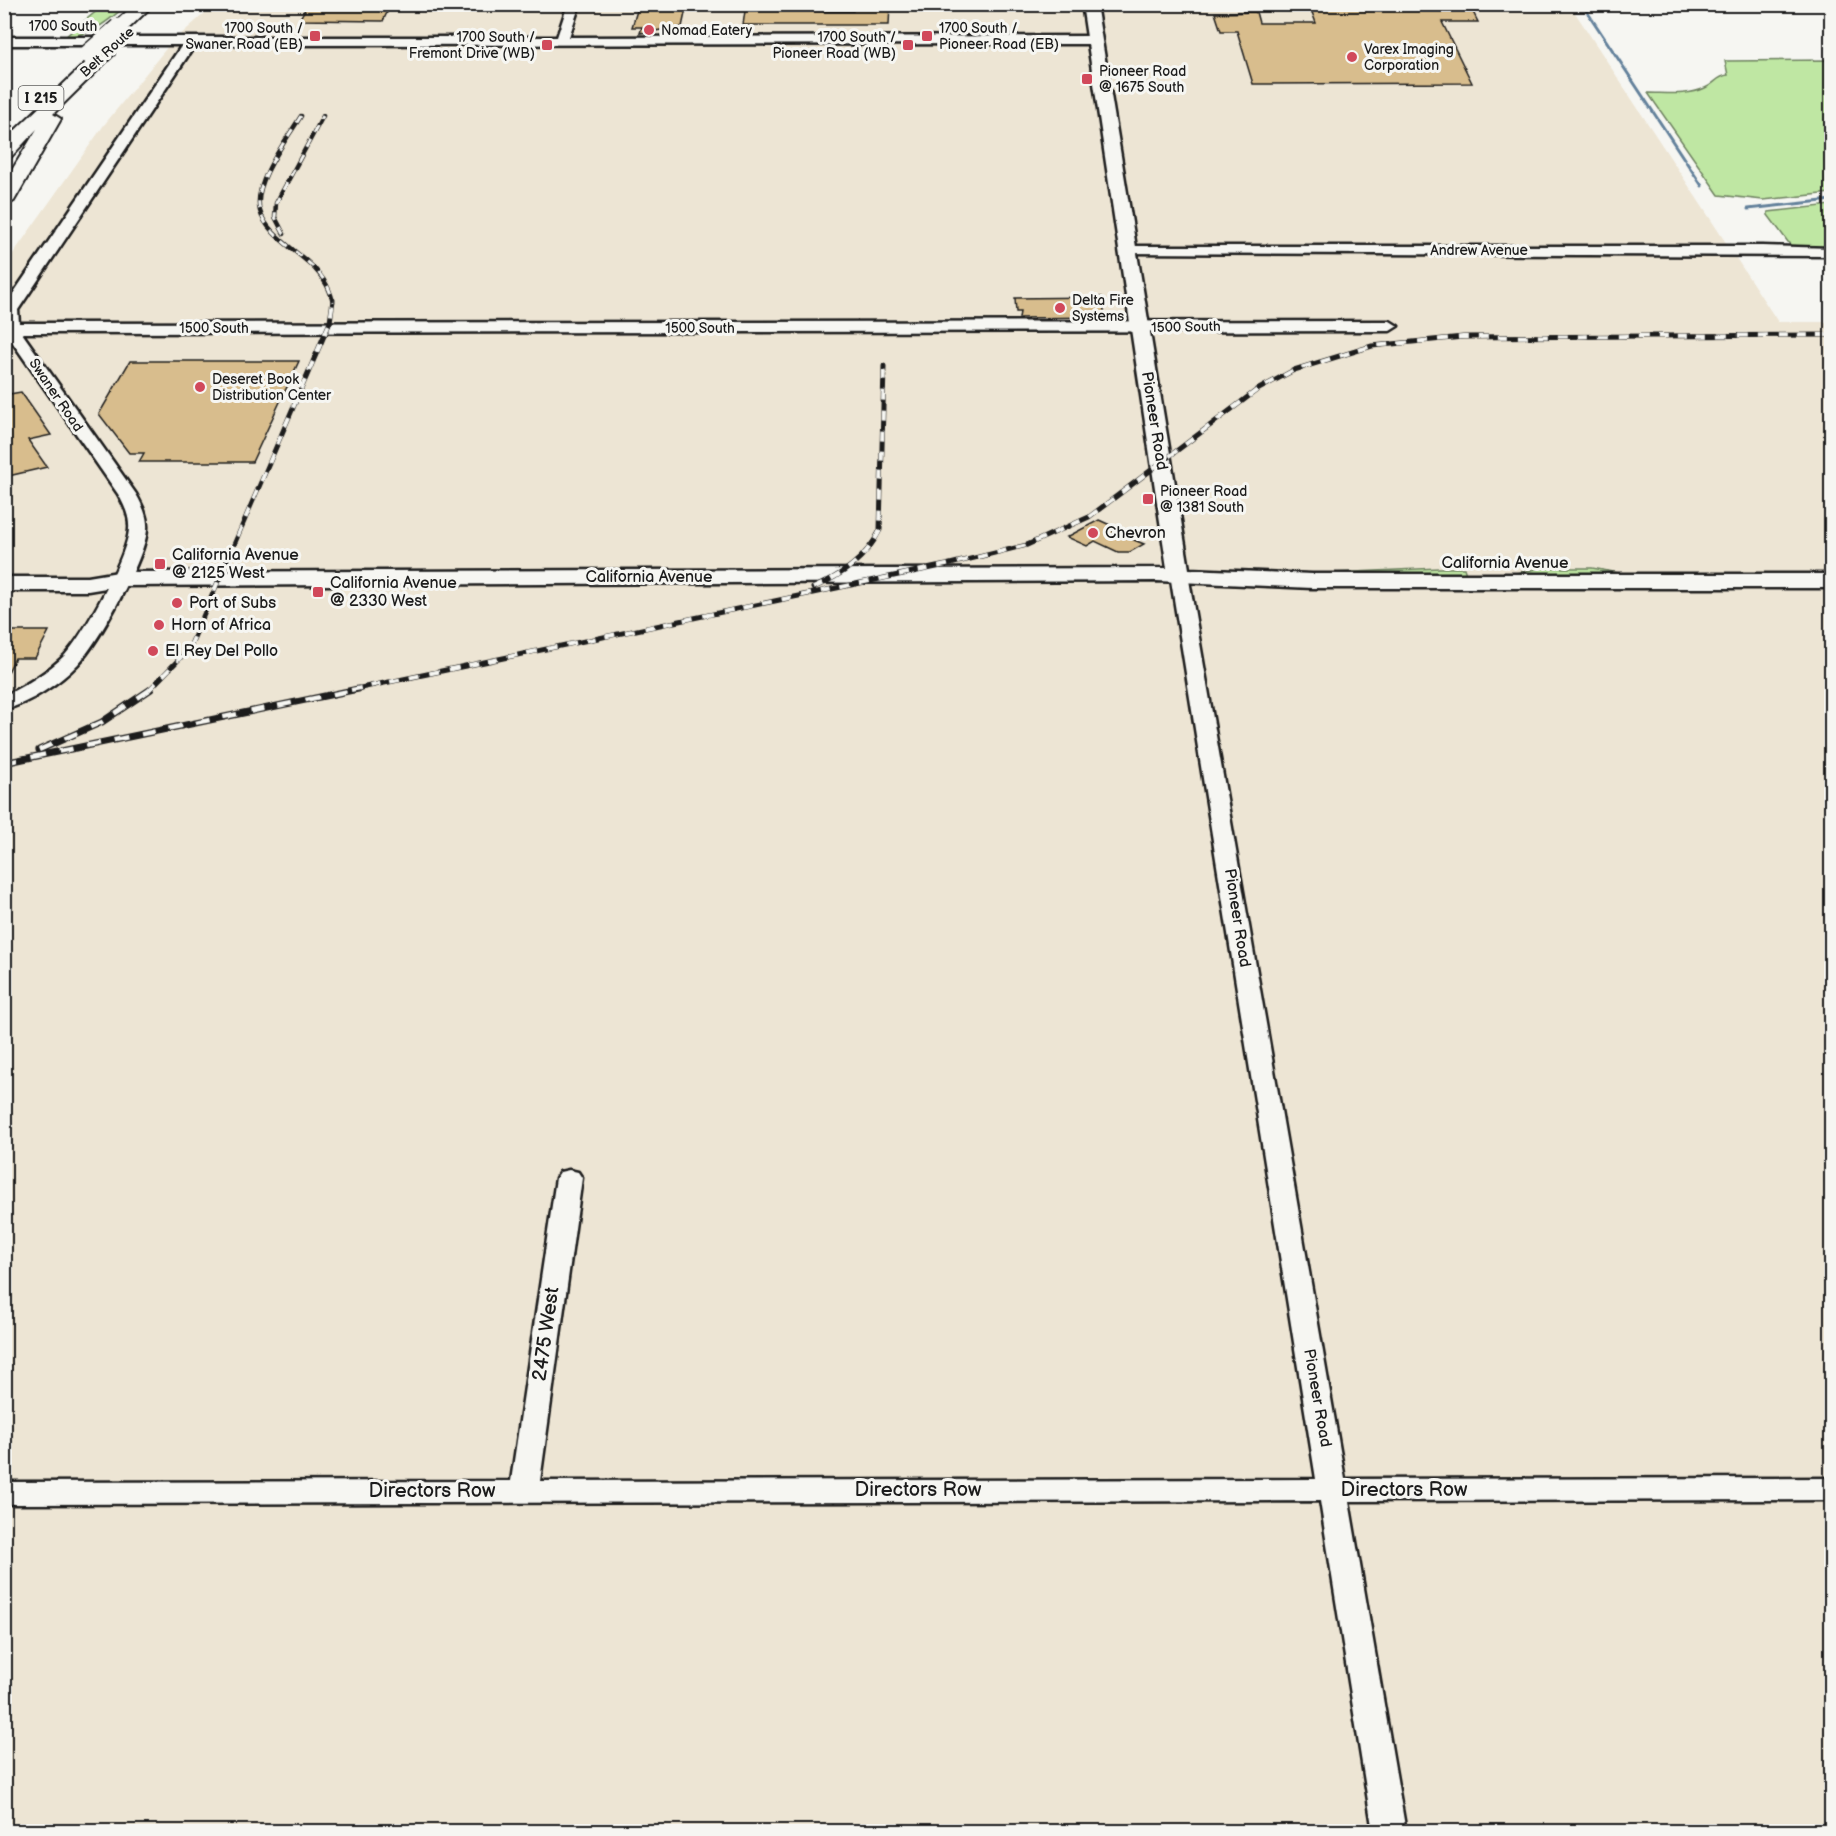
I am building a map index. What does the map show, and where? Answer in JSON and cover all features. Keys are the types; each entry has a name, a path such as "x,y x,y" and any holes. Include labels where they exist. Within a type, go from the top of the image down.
{"highway":[{"name":"Belt Route","path":"126,28 146,4"},
{"name":"Belt Route","path":"4,134 126,28 160,4"},
{"name":"Belt Route","path":"4,153 74,82 97,54"},
{"path":"4,201 74,82"}],"main road":[{"name":"Pioneer Road","path":"1089,4 1179,573"},
{"name":"California Avenue","path":"1721,572 1832,563"},
{"name":"California Avenue","path":"4,584 88,584 118,579 1179,573 1282,580 1502,572 1721,572 1832,580"},
{"name":"California Avenue","path":"4,573 96,573 118,579"}],"street":[{"path":"562,40 574,4"},
{"name":"1700 South","path":"5,42 1093,40"},
{"path":"11,328 9,316 13,304 191,41"},
{"name":"Andrew Avenue","path":"1127,250 1832,252"},
{"name":"1500 South","path":"11,328 1390,326"},
{"name":"Swaner Road","path":"4,704 48,679 72,659 85,642 137,537 138,517 135,507 11,328"},
{"name":"Pioneer Road","path":"1179,573 1390,1832"},
{"name":"2475 West","path":"524,1491 569,1178"},
{"name":"Directors Row","path":"4,1493 1832,1489"}],"shaded area":[{"path":"215,4 1570,5 1778,322 1831,322 1831,1831 5,1832 5,265 104,125 169,45"}],"green space":[{"path":"104,5 127,5 92,30 66,36"},
{"path":"1831,60 1831,193 1763,200 1719,195 1648,93 1669,94 1698,91 1728,75 1725,61"},
{"path":"1831,205 1831,248 1791,246 1768,215 1768,212"},
{"path":"1464,568 1467,577 1312,574"},
{"path":"1542,568 1592,568 1619,573 1553,578 1515,573"}],"building":[{"path":"308,4 391,4 383,21 299,20"},
{"path":"639,4 687,4 682,27 640,33 642,27 632,27"},
{"path":"746,4 782,4 782,11 853,11 854,4 890,4 889,25 743,25"},
{"name":"Varex Imaging Corporation","path":"1309,4 1469,4 1478,22 1442,22 1472,83 1253,84 1237,31 1221,31 1215,13 1256,12 1259,23 1316,23"},
{"name":"Delta Fire Systems","path":"1102,297 1105,317 1019,318 1020,312 1016,312 1015,298"},
{"name":"Deseret Book Distribution Center","path":"130,361 299,361 252,462 139,462 144,453 129,453 99,414"},
{"path":"21,392 51,435 28,440 47,467 4,477 4,395"},
{"path":"1099,520 1119,529 1113,532 1144,544 1130,552 1118,552 1095,541 1087,546 1067,537"},
{"path":"4,631 49,631 35,658 15,658 4,680"}],"waterway":[{"path":"1582,4 1702,186"},
{"path":"1748,209 1832,200"}],"railway":[{"path":"301,116 266,175 261,188 260,211 272,231 318,272 326,283 333,301"},
{"path":"284,234 275,217 276,203 323,116"},
{"path":"149,690 189,649 330,322 333,301"},
{"path":"351,690 946,565 1027,545 1089,517 1257,390 1294,370 1372,346 1463,337 1832,335"},
{"path":"813,588 834,578 852,565 868,549 880,530 884,366"},
{"path":"39,750 102,722 151,689"},
{"path":"4,763 358,689"}],"place":[{"name":"Nomad Eatery","path":"649,30"},
{"name":"1700 South / Swaner Road (EB)","path":"315,36"},
{"name":"1700 South / Pioneer Road (EB)","path":"927,36"},
{"name":"1700 South / Fremont Drive (WB)","path":"547,45"},
{"name":"1700 South / Pioneer Road (WB)","path":"908,45"},
{"name":"Varex Imaging Corporation","path":"1352,57"},
{"name":"Pioneer Road @ 1675 South","path":"1087,79"},
{"name":"Delta Fire Systems","path":"1060,308"},
{"name":"Deseret Book Distribution Center","path":"200,387"},
{"name":"Pioneer Road @ 1381 South","path":"1148,499"},
{"name":"Chevron","path":"1093,533"},
{"name":"California Avenue @ 2125 West","path":"160,564"},
{"name":"California Avenue @ 2330 West","path":"318,592"},
{"name":"Port of Subs","path":"177,603"},
{"name":"Horn of Africa","path":"159,625"},
{"name":"El Rey Del Pollo","path":"153,651"}]}
